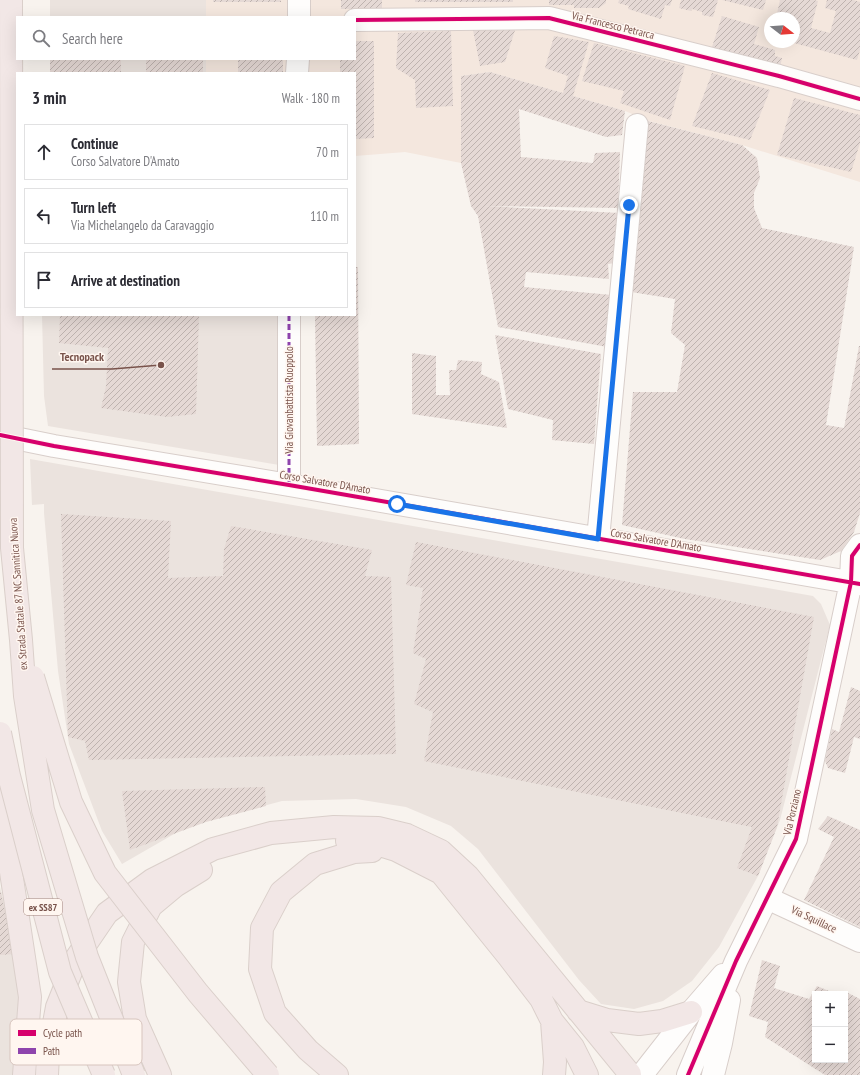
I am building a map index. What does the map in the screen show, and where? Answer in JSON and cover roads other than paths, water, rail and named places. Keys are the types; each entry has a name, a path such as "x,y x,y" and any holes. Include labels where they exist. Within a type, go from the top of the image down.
{"highway":[{"name":"ex Strada Statale 87 NC Sannitica Nuova","path":"12,0 12,548 25,696 43,810 87,958 112,1019"},
{"path":"21,640 71,802 105,873 198,993 268,1075"},
{"name":"ex SS87","path":"0,733 9,776 60,972 80,1019"},
{"path":"9,776 6,839 30,997 28,1019"},
{"path":"56,1019 57,1007 77,957 107,913 152,880 213,849 271,833 334,827 378,828 407,835 441,851 468,876 578,1011 640,1074"},
{"path":"135,1019 129,982 133,942 151,906 175,886 204,868 246,852 294,844 335,840 367,841 396,850 441,873 541,998 552,1021 573,1047 587,1075"},
{"path":"337,1075 308,1050 275,1013 260,968 262,928 281,892 315,864 354,852 396,850"},
{"path":"578,1011 607,1020 639,1024 662,1021 691,1012"},
{"path":"552,1021 555,1062 554,1075"},
{"path":"142,1035 160,1075"},
{"path":"24,1075 25,1065"},
{"name":"ex SS87","path":"100,1065 104,1075"},
{"name":"ex Strada Statale 87 NC Sannitica Nuova","path":"130,1065 134,1075"}],"street":[{"path":"299,0 299,16"},
{"name":"Via Francesco Petrarca","path":"356,20 549,18 779,76 860,99"},
{"path":"297,72 298,60"},
{"path":"598,539 637,125"},
{"name":"Via Giovanbattista Ruoppolo","path":"289,316 289,485"},
{"name":"Corso Salvatore D'Amato","path":"0,435 54,446 598,539 857,578"},
{"name":"Via Porziano","path":"688,1075 736,961 796,839 857,578 852,556 860,545"},
{"name":"Via Squillace","path":"767,898 860,941"},
{"path":"712,1075 721,1043 736,961"},
{"name":"Via Porziano","path":"640,1074 691,1012 736,961"}],"place":[{"name":"Tecnopack","path":"161,365"}]}
